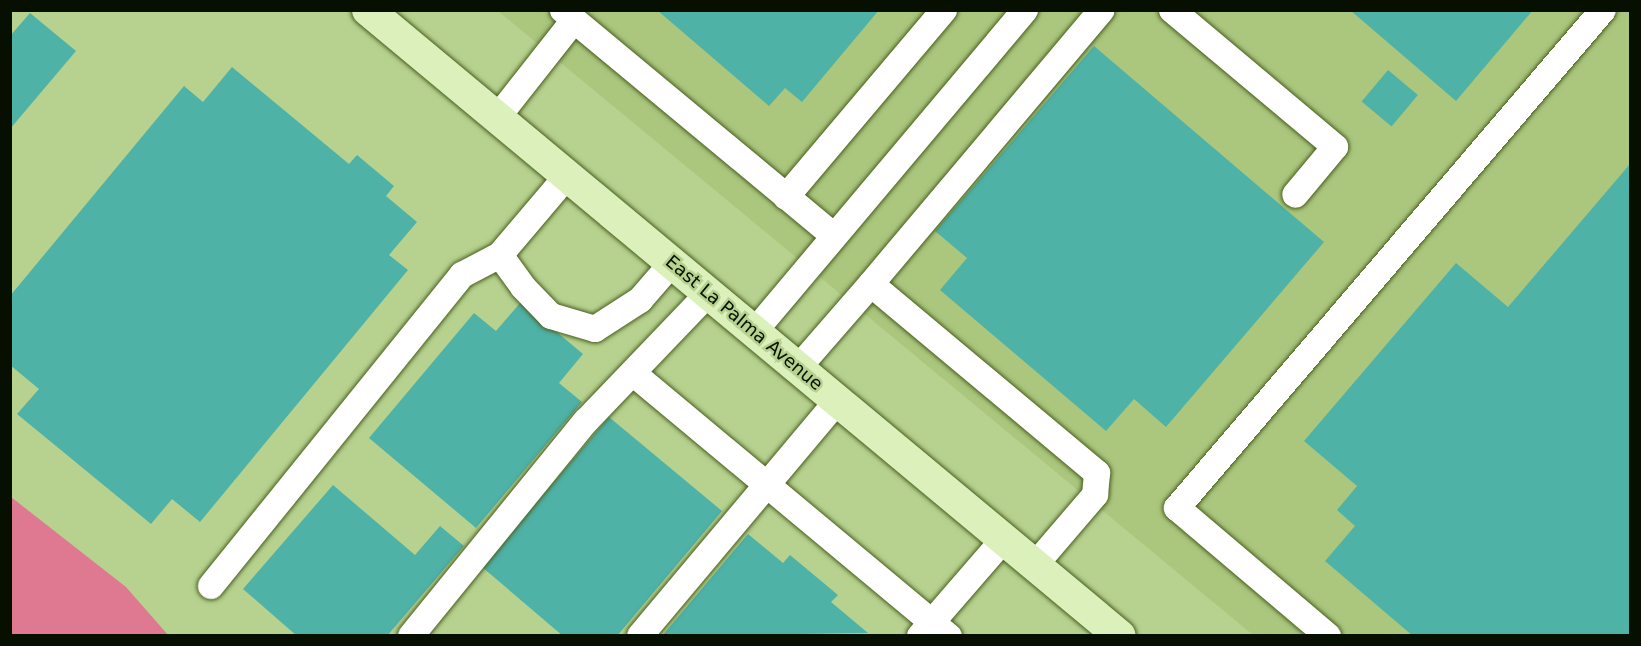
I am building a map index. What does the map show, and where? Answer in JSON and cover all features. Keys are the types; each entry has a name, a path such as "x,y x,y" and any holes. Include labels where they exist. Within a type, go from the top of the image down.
{"main road":[{"name":"East La Palma Avenue","path":"368,10 1120,636"}],"lane":[{"path":"786,197 944,10"},
{"path":"754,332 1025,10"},
{"path":"798,368 1102,10"},
{"path":"1172,10 1335,147 1295,195"},
{"path":"1328,636 1177,508 1603,10"},
{"path":"497,118 568,15 834,236"},
{"path":"211,586 462,275 500,255 567,176"},
{"path":"500,255 523,287 551,316 595,329 640,300 672,263"},
{"path":"871,284 1097,473 1095,495 1035,565"},
{"path":"411,636 586,421 634,374 708,294"},
{"path":"634,374 934,631 1004,539"},
{"path":"640,636 837,401"}],"shaded area":[{"path":"498,11 1630,11 1630,635 1253,635"},
{"path":"11,497 126,587 168,635 11,635"}],"building":[{"path":"657,10 879,10 802,102 785,88 769,106"},
{"path":"1350,10 1533,10 1456,101"},
{"path":"30,13 76,51 10,129 10,36"},
{"path":"1094,46 1324,242 1166,427 1134,399 1106,431 940,290 967,258 935,231"},
{"path":"232,67 349,164 357,155 394,186 386,196 417,222 389,255 408,270 200,522 172,499 151,524 17,414 39,389 10,365 10,296 184,86 203,102"},
{"path":"1388,70 1418,95 1392,126 1362,101"},
{"path":"1630,164 1630,636 1413,636 1325,561 1355,526 1337,510 1357,486 1304,441 1456,263 1508,307"},
{"path":"521,302 583,354 559,383 582,402 476,528 369,438 474,313 496,331"},
{"path":"609,417 722,511 617,636 563,636 482,567"},
{"path":"333,485 415,555 440,526 464,546 387,636 297,636 243,589"},
{"path":"748,534 783,563 790,555 838,595 831,602 868,633 662,636"}]}
